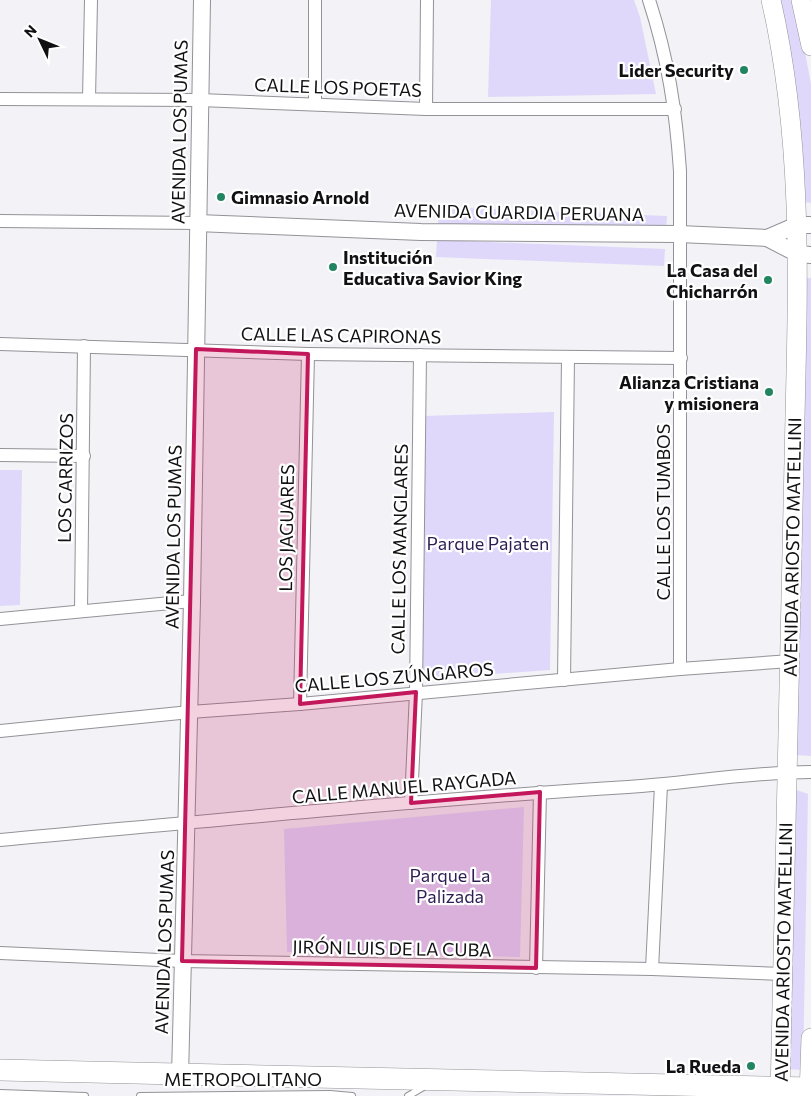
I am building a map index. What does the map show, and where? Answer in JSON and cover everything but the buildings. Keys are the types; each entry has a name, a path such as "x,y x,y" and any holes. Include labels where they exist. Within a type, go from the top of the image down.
{"main road":[{"name":"AVENIDA ARIOSTO MATELLINI","path":"771,0 790,95 804,225 787,772 780,1091"},
{"path":"801,0 811,46"},
{"name":"AVENIDA ARIOSTO MATELLINI","path":"810,1091 811,1038"},
{"path":"0,1070 810,1091"}],"street":[{"path":"89,99 91,0"},
{"name":"AVENIDA LOS PUMAS","path":"180,1076 190,712 202,0"},
{"path":"314,0 315,104"},
{"path":"426,109 427,0"},
{"name":"CALLE LOS TUMBOS","path":"649,0 665,56 675,108 680,171 680,669"},
{"name":"CALLE LOS POETAS","path":"0,99 200,100 426,109 675,108"},
{"name":"AVENIDA GUARDIA PERUANA","path":"0,221 198,224 420,232 679,234 767,238 804,225"},
{"name":"AVENIDA GUARDIA PERUANA","path":"767,238 804,255"},
{"name":"CALLE LAS CAPIRONAS","path":"0,344 308,354 681,358"},
{"name":"LOS CARRIZOS","path":"81,611 84,346"},
{"name":"LOS JAGUARES","path":"300,704 308,354"},
{"name":"CALLE LOS MANGLARES","path":"411,803 416,692 420,355"},
{"path":"564,680 568,358"},
{"path":"0,455 84,456"},
{"path":"0,619 192,601"},
{"name":"CALLE LOS ZÚNGAROS","path":"0,731 416,692 680,669 791,662"},
{"name":"CALLE MANUEL RAYGADA","path":"0,840 540,792 661,785 787,772 811,772"},
{"path":"652,969 661,785"},
{"path":"536,968 540,792"},
{"name":"JIRÓN LUIS DE LA CUBA","path":"0,953 182,961 652,969 783,974"}],"lane":[{"path":"408,1096 435,1080"},
{"path":"0,1093 85,1096"},
{"name":"METROPOLITANO","path":"140,1096 347,1095"}],"highlighted area":[{"path":"196,349 308,354 300,704 416,692 411,803 540,792 536,968 182,961"}],"green space":[{"path":"491,0 634,0 640,17 656,94 488,97"},
{"path":"777,0 795,0 811,84 811,203 803,202"},
{"path":"439,207 667,216 666,233 438,224"},
{"path":"437,240 665,249 664,266 436,257"},
{"path":"803,278 811,278 811,756 795,755"},
{"name":"Parque Pajaten","path":"554,412 550,670 423,679 424,416"},
{"path":"0,470 22,470 20,605 0,606"},
{"path":"794,789 808,794 803,1070 786,1069"},
{"name":"Parque La Palizada","path":"524,807 520,957 287,952 284,829"}],"place":[{"name":"Lider Security","path":"744,70"},
{"name":"Gimnasio Arnold","path":"221,197"},
{"name":"Institución Educativa Savior King","path":"333,267"},
{"name":"La Casa del Chicharrón","path":"768,280"},
{"name":"Alianza Cristiana y misionera","path":"769,392"},
{"name":"La Rueda","path":"751,1066"}]}
